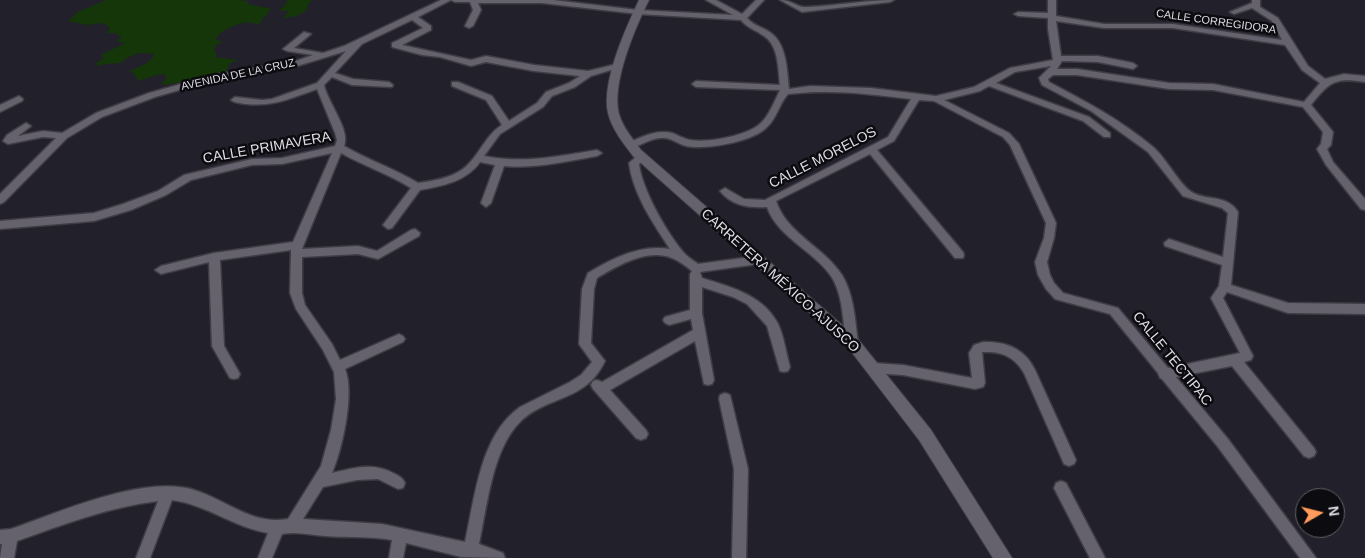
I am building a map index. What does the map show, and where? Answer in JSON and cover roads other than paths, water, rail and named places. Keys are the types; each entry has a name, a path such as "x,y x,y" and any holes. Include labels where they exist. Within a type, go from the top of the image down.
{"main road":[{"name":"CARRETERA MÉXICO-AJUSCO","path":"641,6 617,67 611,92 611,103 621,130 642,157 852,342 925,436 1003,558"}],"street":[{"name":"AVENIDA DE LA CRUZ","path":"0,200 64,136 99,115 152,95 212,78 294,64 322,55 359,42 447,0"},
{"path":"455,0 542,1 641,6 743,18 760,0"},
{"path":"631,145 651,136 668,135 684,142 701,145 747,134 761,128 768,122 779,97 785,90 780,53 776,44 769,35 748,24 743,18 728,8 710,0"},
{"path":"784,0 802,10 848,2 890,0"},
{"path":"1052,0 1052,28 1058,60 1051,72 1043,78 1045,83 1094,109 1151,150 1183,192 1190,196 1220,202 1231,208 1234,218 1225,286 1217,298 1247,356 1164,374"},
{"path":"469,26 477,10 473,1"},
{"path":"1234,12 1255,2 1256,8 1275,20 1288,43 1306,68 1324,82"},
{"name":"CALLE CORREGIDORA","path":"1018,14 1052,17 1104,26 1172,26 1288,43"},
{"path":"412,16 428,28 395,45 422,53 440,55 471,63 486,59 534,68 588,74 617,67"},
{"path":"307,34 287,49 322,55"},
{"name":"AVENIDA DE LA CRUZ","path":"320,85 359,42"},
{"path":"936,99 991,84 1013,70 1058,60 1098,60 1133,66"},
{"path":"1051,72 1084,73 1169,86 1213,87 1306,105 1328,132 1326,145 1322,149 1329,163 1365,206"},
{"path":"330,74 352,82 389,85"},
{"path":"388,225 417,187 440,184 466,172 497,132 540,105 549,94 572,85 588,74"},
{"path":"1306,105 1324,82 1344,76 1365,79"},
{"path":"455,84 489,98 508,126"},
{"name":"CALLE TECTIPAC","path":"696,84 785,90 871,91 936,99 1006,134 1011,139 1051,223 1049,238 1041,262 1044,275 1050,286 1059,296 1114,311 1164,374 1223,443 1309,558"},
{"path":"991,84 1086,119 1107,135"},
{"path":"234,100 274,101 320,85 321,95 340,132 342,140 296,249 296,293 300,306 328,346 339,366 342,399 338,430 327,468 292,525"},
{"name":"CALLE MORELOS","path":"852,342 846,304 838,278 771,208 770,200 891,139 901,126 906,113 916,98"},
{"path":"0,109 19,99"},
{"path":"26,126 10,137 8,141 44,134 64,136"},
{"name":"CALLE PRIMAVERA","path":"0,225 94,217 127,207 162,193 188,177 252,162 282,161 340,148 361,160 399,176 417,187"},
{"path":"871,149 959,255"},
{"path":"478,158 501,163 528,164 598,153"},
{"path":"642,157 634,163 635,176 668,237 682,258"},
{"path":"486,203 501,163"},
{"path":"725,191 743,204 770,203"},
{"path":"161,270 214,257 296,249 358,250 378,255 415,233"},
{"path":"1169,243 1228,262"},
{"path":"471,549 486,480 500,437 516,417 597,370 599,361 585,344 588,298 592,276 604,268 639,255 668,252 682,258 696,268 758,260"},
{"path":"214,257 218,346 234,374"},
{"path":"696,268 696,313 708,380"},
{"path":"696,281 737,294 751,301 772,324 784,367"},
{"path":"1225,286 1288,308 1365,309"},
{"path":"669,320 696,313"},
{"path":"601,389 700,332"},
{"path":"339,366 399,339"},
{"path":"873,368 903,370 975,384 979,383 974,353 978,348 984,346 1010,351 1021,358 1029,370 1069,460"},
{"path":"1235,360 1309,452"},
{"path":"589,376 641,434"},
{"path":"725,399 741,469 739,558"},
{"path":"318,482 357,474 379,473 398,482"},
{"path":"1061,488 1098,558"},
{"path":"7,558 6,536 128,498 167,493 191,496 255,524 277,528 292,525 324,529 382,531 427,540 461,550 471,549 498,558"},
{"path":"143,558 162,514 167,493"},
{"path":"265,558 277,528"},
{"path":"396,558 400,536"}]}
